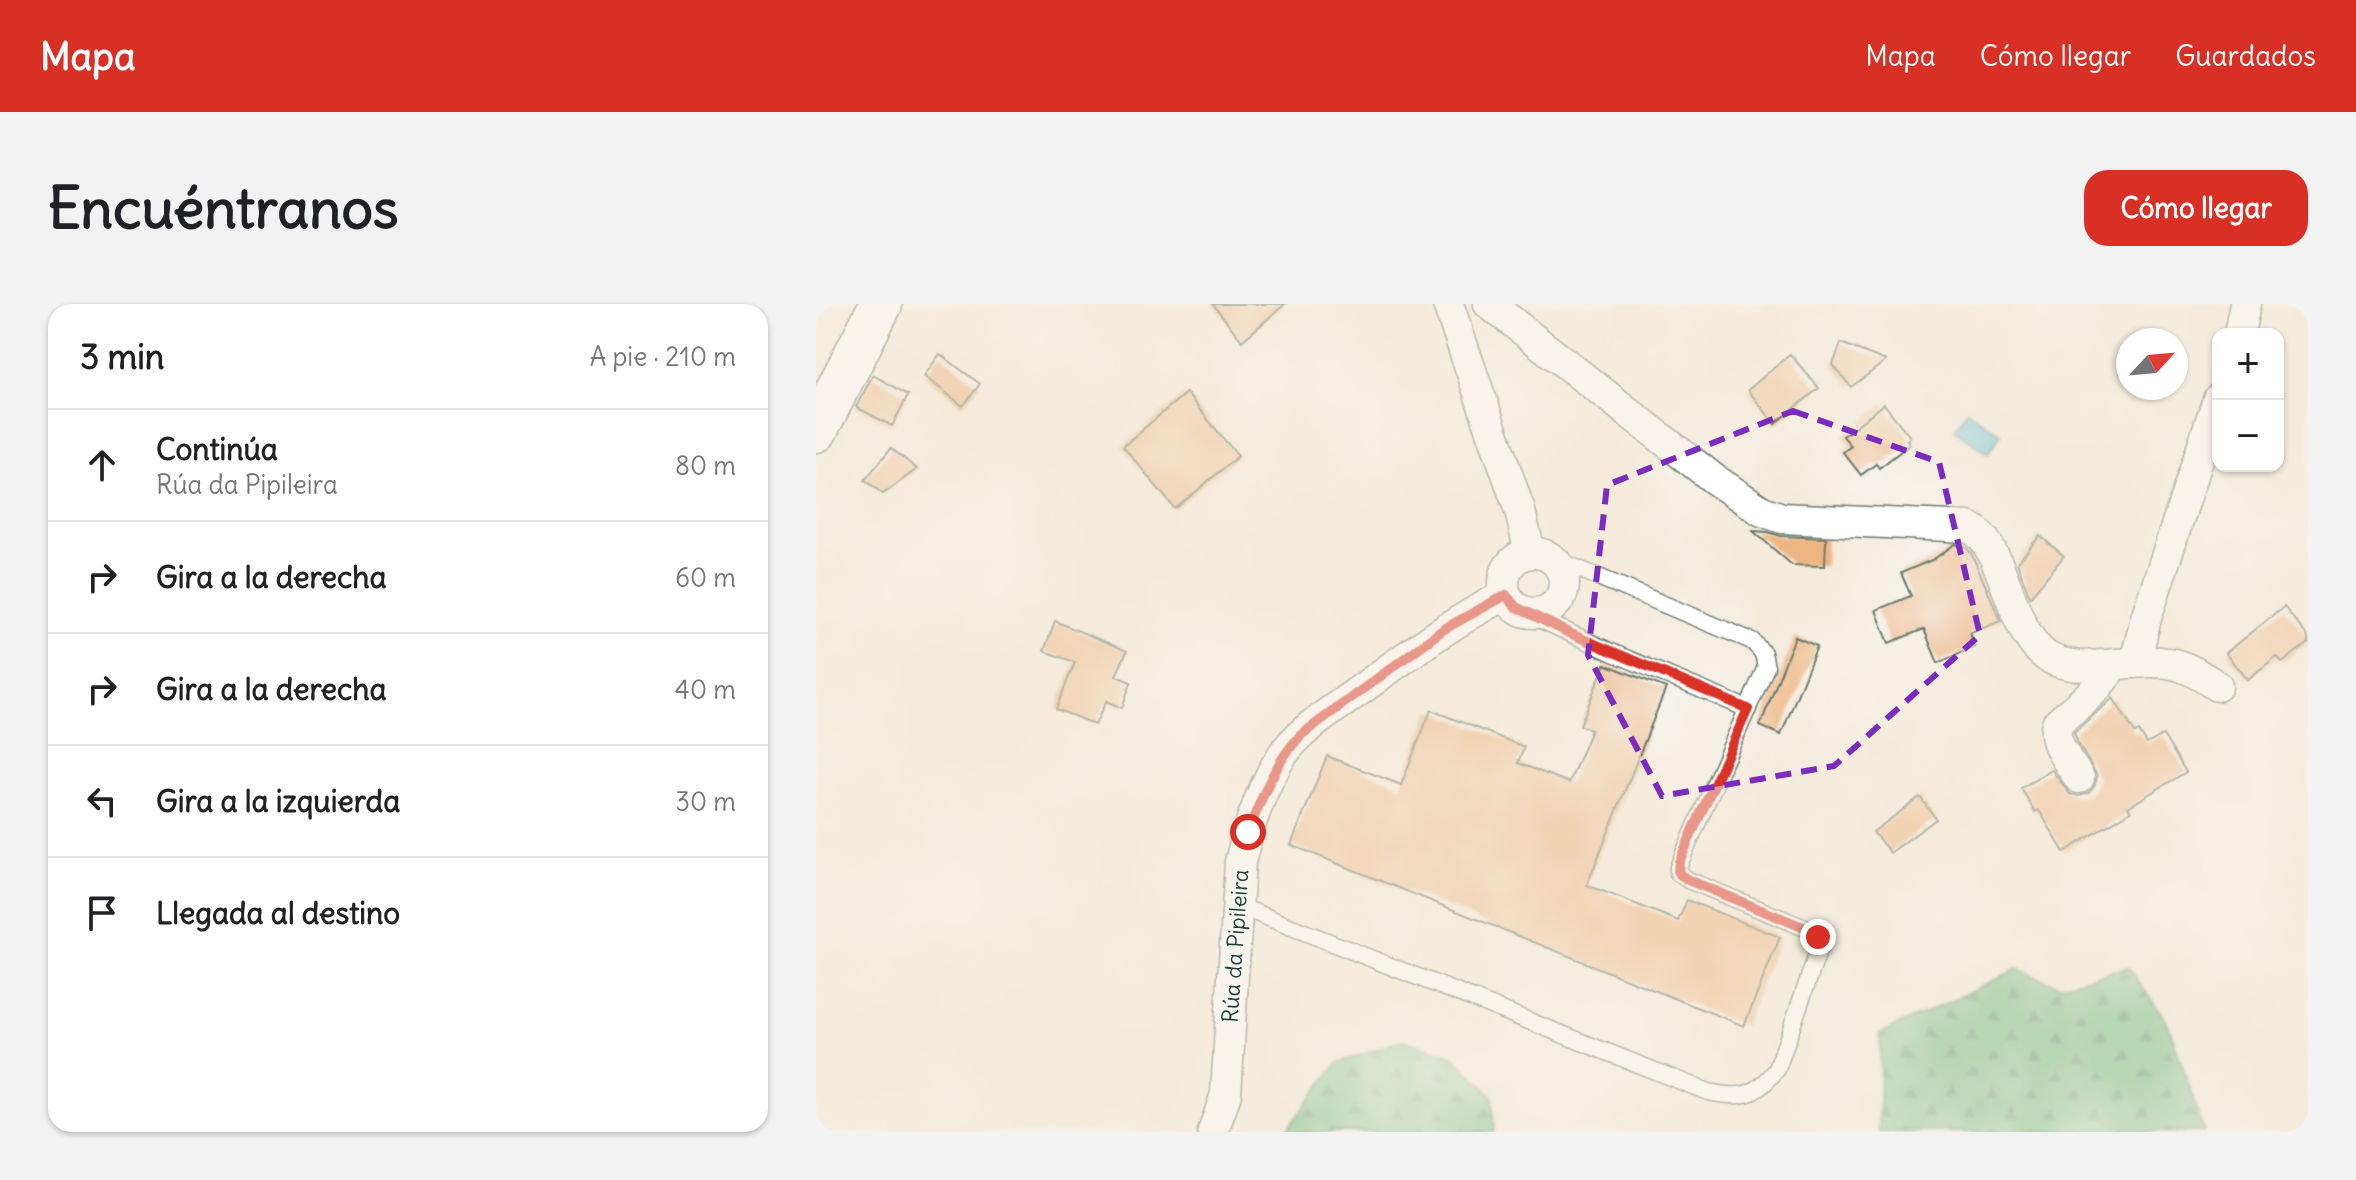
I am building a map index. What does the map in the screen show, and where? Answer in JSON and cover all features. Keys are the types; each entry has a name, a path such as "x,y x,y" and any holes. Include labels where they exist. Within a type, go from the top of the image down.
{"street":[{"path":"816,431 881,304"},
{"name":"Rúa da Pipileira","path":"1213,1132 1226,1094 1240,862 1248,832 1284,752 1319,720 1444,629 1515,603 1533,613 1551,608 1563,593 1563,573 1558,564 1540,555 1520,511 1448,304"},
{"path":"1489,304 1714,479 1772,516 1961,526 1977,531 1988,545 2017,614 2038,648 2048,657 2059,662 2101,666 2169,663 2184,667 2217,686"},
{"path":"2240,328 2245,304"},
{"path":"2079,778 2057,740 2055,727 2124,664 2146,618 2218,400"},
{"path":"1515,603 1504,581 1506,571 1520,556 1540,555"}],"lane":[{"path":"1236,905 1708,1092 1731,1097 1753,1093 1766,1084 1777,1069 1819,949 1818,937 1810,930 1688,880 1678,873 1766,667 1763,653 1752,641 1540,555"},
{"path":"1515,603 1611,652 1748,709"}],"highlighted area":[{"path":"1793,411 1939,462 1980,635 1834,766 1662,796 1588,655 1607,485"}],"green space":[{"path":"2128,967 2168,1023 2204,1132 1879,1132 1880,1034 2017,969 2058,985"},
{"path":"1402,1040 1454,1056 1492,1095 1494,1132 1285,1132 1338,1063"}],"water":[{"path":"1967,410 2001,434 1988,454 1954,429"}],"building":[{"path":"1213,304 1285,304 1242,341"},
{"path":"1841,343 1886,361 1851,387 1833,365"},
{"path":"940,354 980,384 963,406 924,376"},
{"path":"1790,354 1819,388 1775,424 1748,390"},
{"path":"873,375 908,395 892,426 856,407"},
{"path":"1186,393 1238,456 1175,509 1123,446"},
{"path":"1884,404 1910,437 1907,440 1910,444 1879,468 1876,464 1861,475 1843,452 1851,446 1843,436"},
{"path":"891,448 917,469 883,494 865,480"},
{"path":"1753,531 1826,538 1825,566 1792,565"},
{"path":"2040,536 2064,556 2030,597 2017,563"},
{"path":"1955,544 1967,548 1972,555 2001,621 1970,633 1975,647 1938,663 1924,629 1889,643 1876,610 1911,596 1901,573 1934,559"},
{"path":"2284,607 2308,637 2308,643 2282,663 2277,657 2248,680 2226,653"},
{"path":"1055,621 1127,651 1116,676 1131,682 1122,708 1106,701 1095,725 1056,709 1075,662 1044,651"},
{"path":"1795,637 1817,646 1781,735 1760,726"},
{"path":"1605,664 1666,688 1587,885 1678,921 1687,900 1780,937 1744,1026 1291,845 1327,756 1401,785 1431,710 1524,747 1518,763 1569,783 1591,730 1580,725"},
{"path":"2113,698 2135,733 2139,731 2147,744 2163,735 2186,772 2128,807 2131,811 2064,852 2039,810 2035,812 2021,788 2052,770 2070,794 2079,796 2089,793 2097,776 2074,732"},
{"path":"1920,797 1936,819 1890,853 1873,832"}],"route":[{"path":"1248,832 1284,752 1301,735 1444,629 1506,595 1516,607 1569,633 1748,709 1679,862 1678,873 1683,878 1810,930 1818,937"}]}
